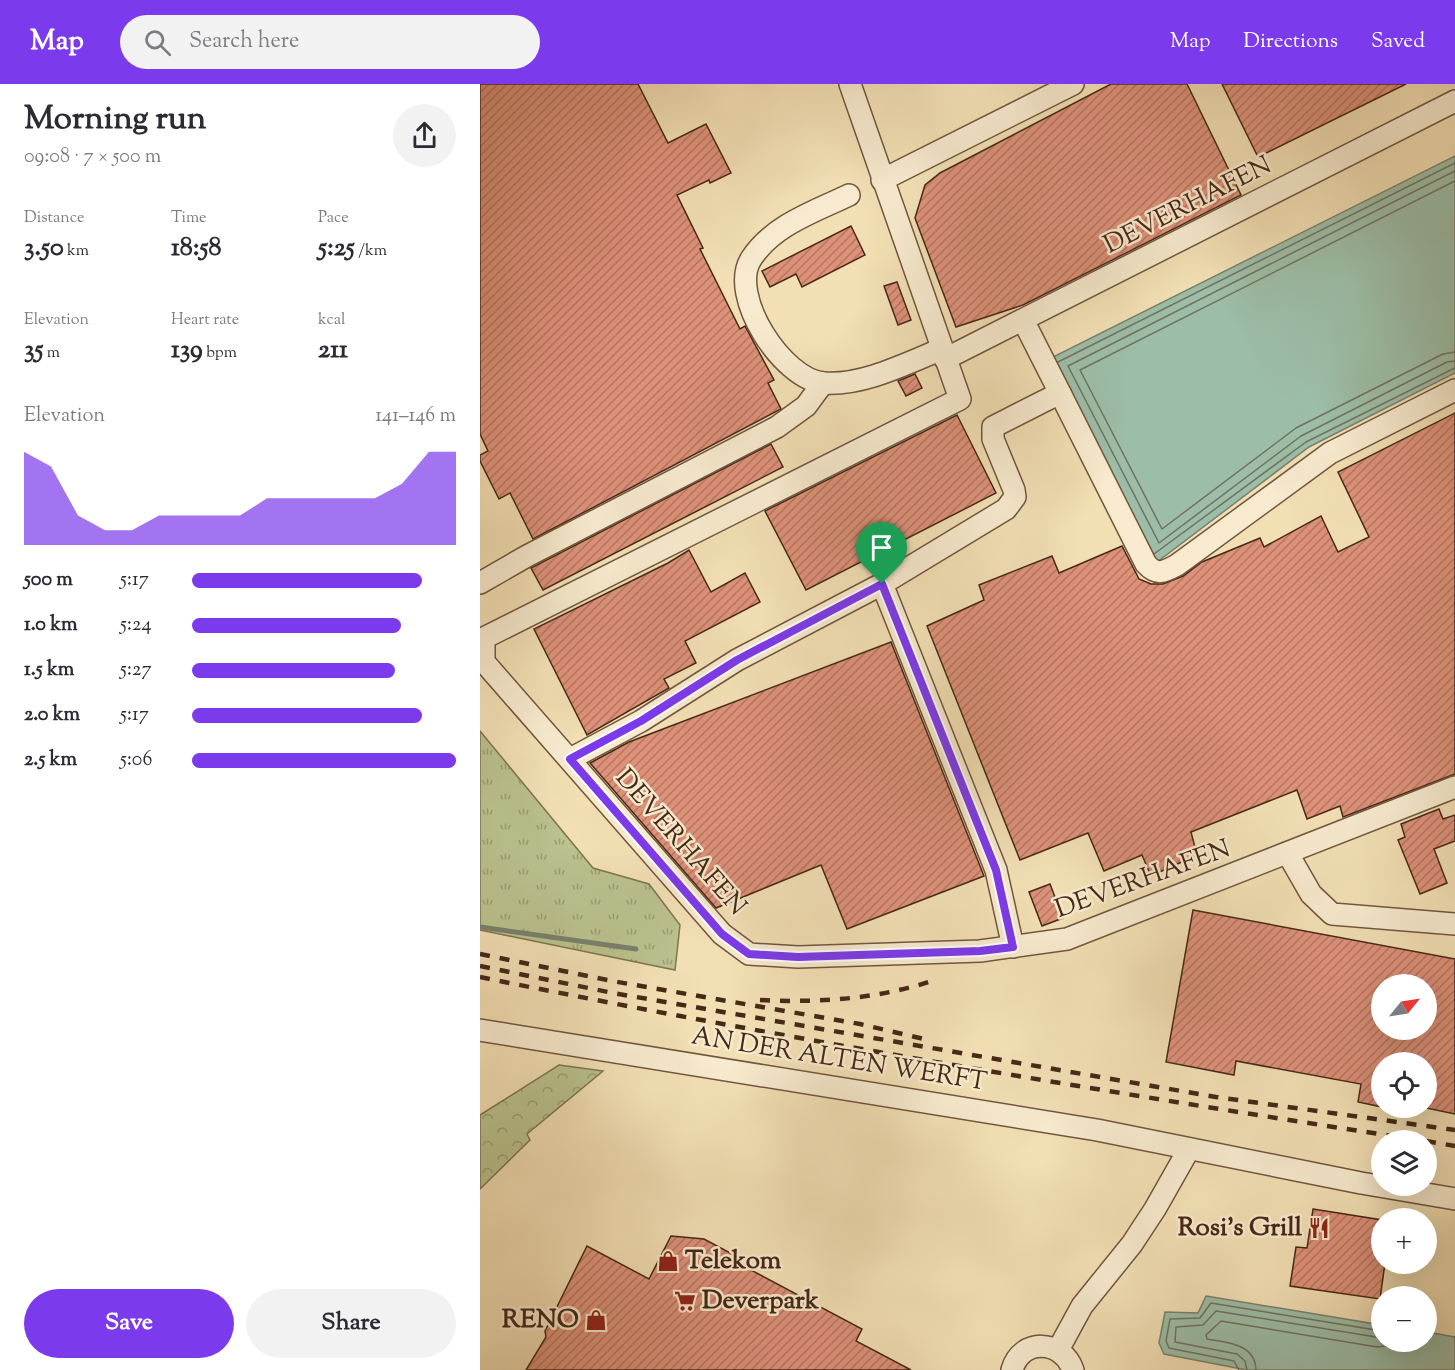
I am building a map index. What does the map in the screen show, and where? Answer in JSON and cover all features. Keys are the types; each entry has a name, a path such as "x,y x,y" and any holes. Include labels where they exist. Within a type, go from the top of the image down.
{"street":[{"name":"DEVERHAFEN","path":"850,84 960,399 484,638 482,649 484,662 722,934 749,954 798,957 980,951 1067,939 1455,787"},
{"path":"882,180 1073,84"},
{"name":"DEVERHAFEN","path":"944,354 1023,320 1455,101"},
{"path":"849,195 776,232 749,262 744,283 749,302 783,361 799,376 823,383 855,380 944,354"},
{"path":"1023,320 1146,564 1153,572 1161,573 1177,565 1330,453 1455,390"},
{"path":"480,583 526,556 777,427 806,406 823,383"},
{"path":"570,759 641,721 737,660 882,584 1006,509 1015,497 1014,490 993,439 993,427 1060,393"},
{"path":"882,584 996,870 1013,947"},
{"path":"1288,854 1311,894 1332,914 1455,924"},
{"name":"AN DER ALTEN WERFT","path":"480,1029 1043,1121 1455,1199"},
{"path":"1058,1350 1082,1306 1132,1244 1155,1209 1189,1149"},
{"path":"1012,1370 1018,1358 1032,1347 1041,1346 1058,1350 1070,1362 1073,1370"}],"green space":[{"path":"480,731 593,868 649,884 680,925 675,970 480,930"},
{"path":"559,1065 603,1071 527,1134 530,1140 480,1189 480,1115"}],"water":[{"path":"1455,156 1455,373 1309,447 1153,565 1049,359"},
{"path":"1206,1296 1371,1323 1371,1352 1437,1352 1437,1334 1455,1337 1455,1370 1247,1370 1164,1354 1159,1343 1165,1312 1198,1313"}],"building":[{"path":"480,84 638,84 668,143 706,124 731,173 710,183 709,180 677,195 703,248 700,249 740,329 745,326 774,380 768,383 781,409 533,539 510,493 499,499 480,461 480,455 488,451 480,434"},
{"path":"1111,84 1187,84 1241,195 1023,305 956,327 915,218 925,185 940,173"},
{"path":"1222,84 1406,84 1258,157"},
{"path":"851,226 865,255 802,287 796,274 770,287 762,271"},
{"path":"897,282 911,320 898,325 884,286"},
{"path":"915,374 922,388 906,396 898,381"},
{"path":"1455,413 1455,774 1343,817 1340,806 1307,819 1297,790 1191,832 1197,855 1151,876 1142,855 1104,871 1088,833 1020,860 927,626 984,600 979,585 1052,556 1059,573 1122,546 1139,579 1151,584 1163,584 1183,576 1202,562 1260,538 1264,547 1321,516 1338,552 1369,537 1338,472"},
{"path":"957,415 996,493 806,590 765,511"},
{"path":"771,444 783,467 543,590 531,568"},
{"path":"689,550 711,592 745,573 760,602 685,641 696,663 664,679 669,688 587,735 534,629 668,563"},
{"path":"891,642 984,876 847,929 821,865 716,908 590,763 629,742"},
{"path":"1439,809 1443,819 1455,815 1455,841 1434,849 1447,883 1420,894 1398,840 1405,837 1401,824"},
{"path":"1050,884 1063,918 1042,926 1029,892"},
{"path":"1193,910 1455,959 1455,1114 1437,1110 1437,1052 1371,1052 1371,1105 1358,1102 1361,1084 1236,1061 1234,1075 1166,1062"},
{"path":"1313,1209 1371,1218 1371,1274 1383,1274 1382,1286 1371,1286 1371,1298 1290,1286 1296,1247 1307,1248"},
{"name":"Deverpark","path":"671,1236 704,1239 736,1256 734,1261 862,1329 856,1341 911,1370 526,1370 546,1337 545,1331 587,1246 649,1279"}],"waterway":[{"path":"480,927 636,949"}],"railway":[{"path":"480,954 612,981 860,1024 928,1040"},
{"path":"480,966 613,993 1216,1097 1455,1130"},
{"path":"480,977 948,1064 1371,1133"},
{"path":"760,1000 805,1001 849,998 892,992 935,980"},
{"path":"1437,1143 1455,1146"}],"place":[{"name":"Rosi's Grill","path":"1319,1228"},
{"name":"Telekom","path":"668,1261"},
{"name":"Deverpark","path":"685,1301"},
{"name":"RENO","path":"596,1320"}],"route":[{"path":"882,584 996,870 1013,947 980,951 798,957 749,954 722,934 570,759 641,721 737,660 882,584"}]}
